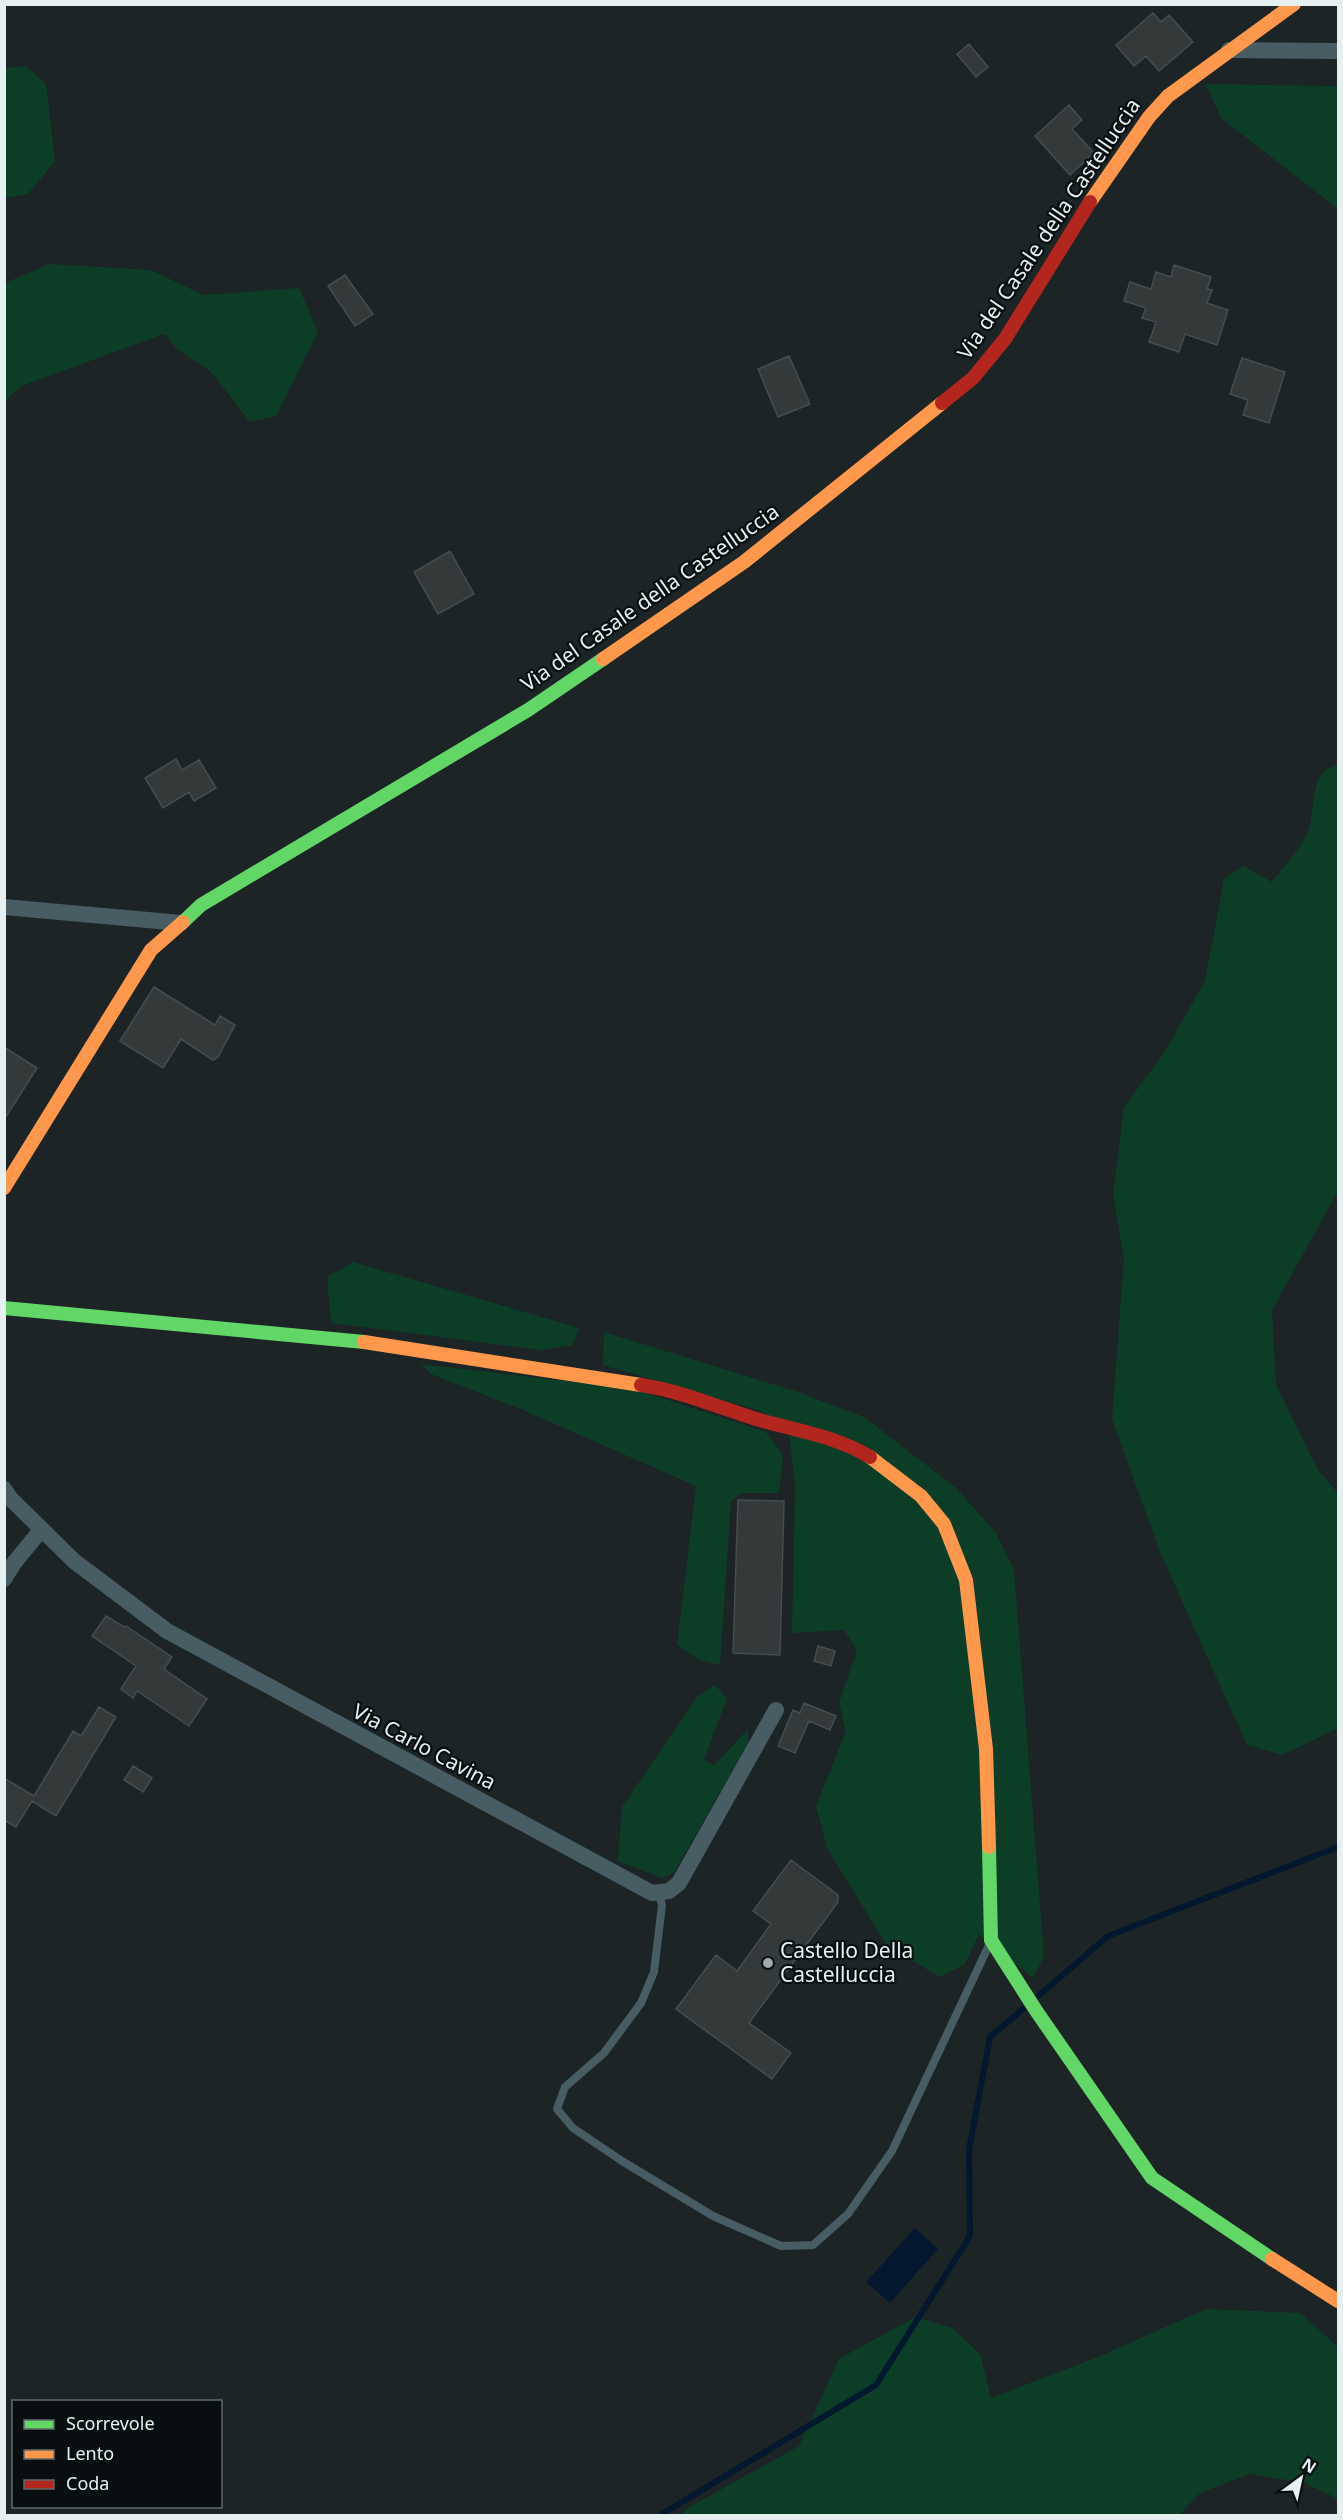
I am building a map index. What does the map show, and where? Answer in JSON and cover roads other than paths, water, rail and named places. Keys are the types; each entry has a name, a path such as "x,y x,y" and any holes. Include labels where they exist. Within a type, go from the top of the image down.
{"street":[{"name":"Via del Casale della Castelluccia","path":"4,1188 151,950 201,905 528,710 744,562 973,378 1005,339 1094,195 1149,117 1168,96 1294,4"},
{"path":"1229,50 1338,51"},
{"path":"4,907 181,923"},
{"path":"4,1308 366,1342 666,1389 757,1419 819,1435 868,1455 921,1496 944,1524 966,1580 986,1749 991,1940 1037,2012 1152,2178 1225,2229 1338,2301"},
{"name":"Via Carlo Cavina","path":"4,1489 41,1530 74,1561 166,1631 644,1891 659,1894"},
{"path":"4,1579 41,1530"},
{"path":"659,1894 674,1888 682,1877 776,1710"}],"lane":[{"path":"659,1894 662,1905 654,1972 641,2003 604,2053 565,2087 557,2109 573,2128 622,2161 713,2216 780,2246 813,2245 848,2214 892,2151 991,1940"}],"water":[{"path":"915,2228 938,2249 890,2303 866,2282"}],"waterway":[{"path":"1035,1999 1108,1936 1338,1847"},
{"path":"659,2516 876,2385 970,2236 969,2150 990,2037 1023,2009"}],"place":[{"name":"Castello Della Castelluccia","path":"768,1963"}]}
